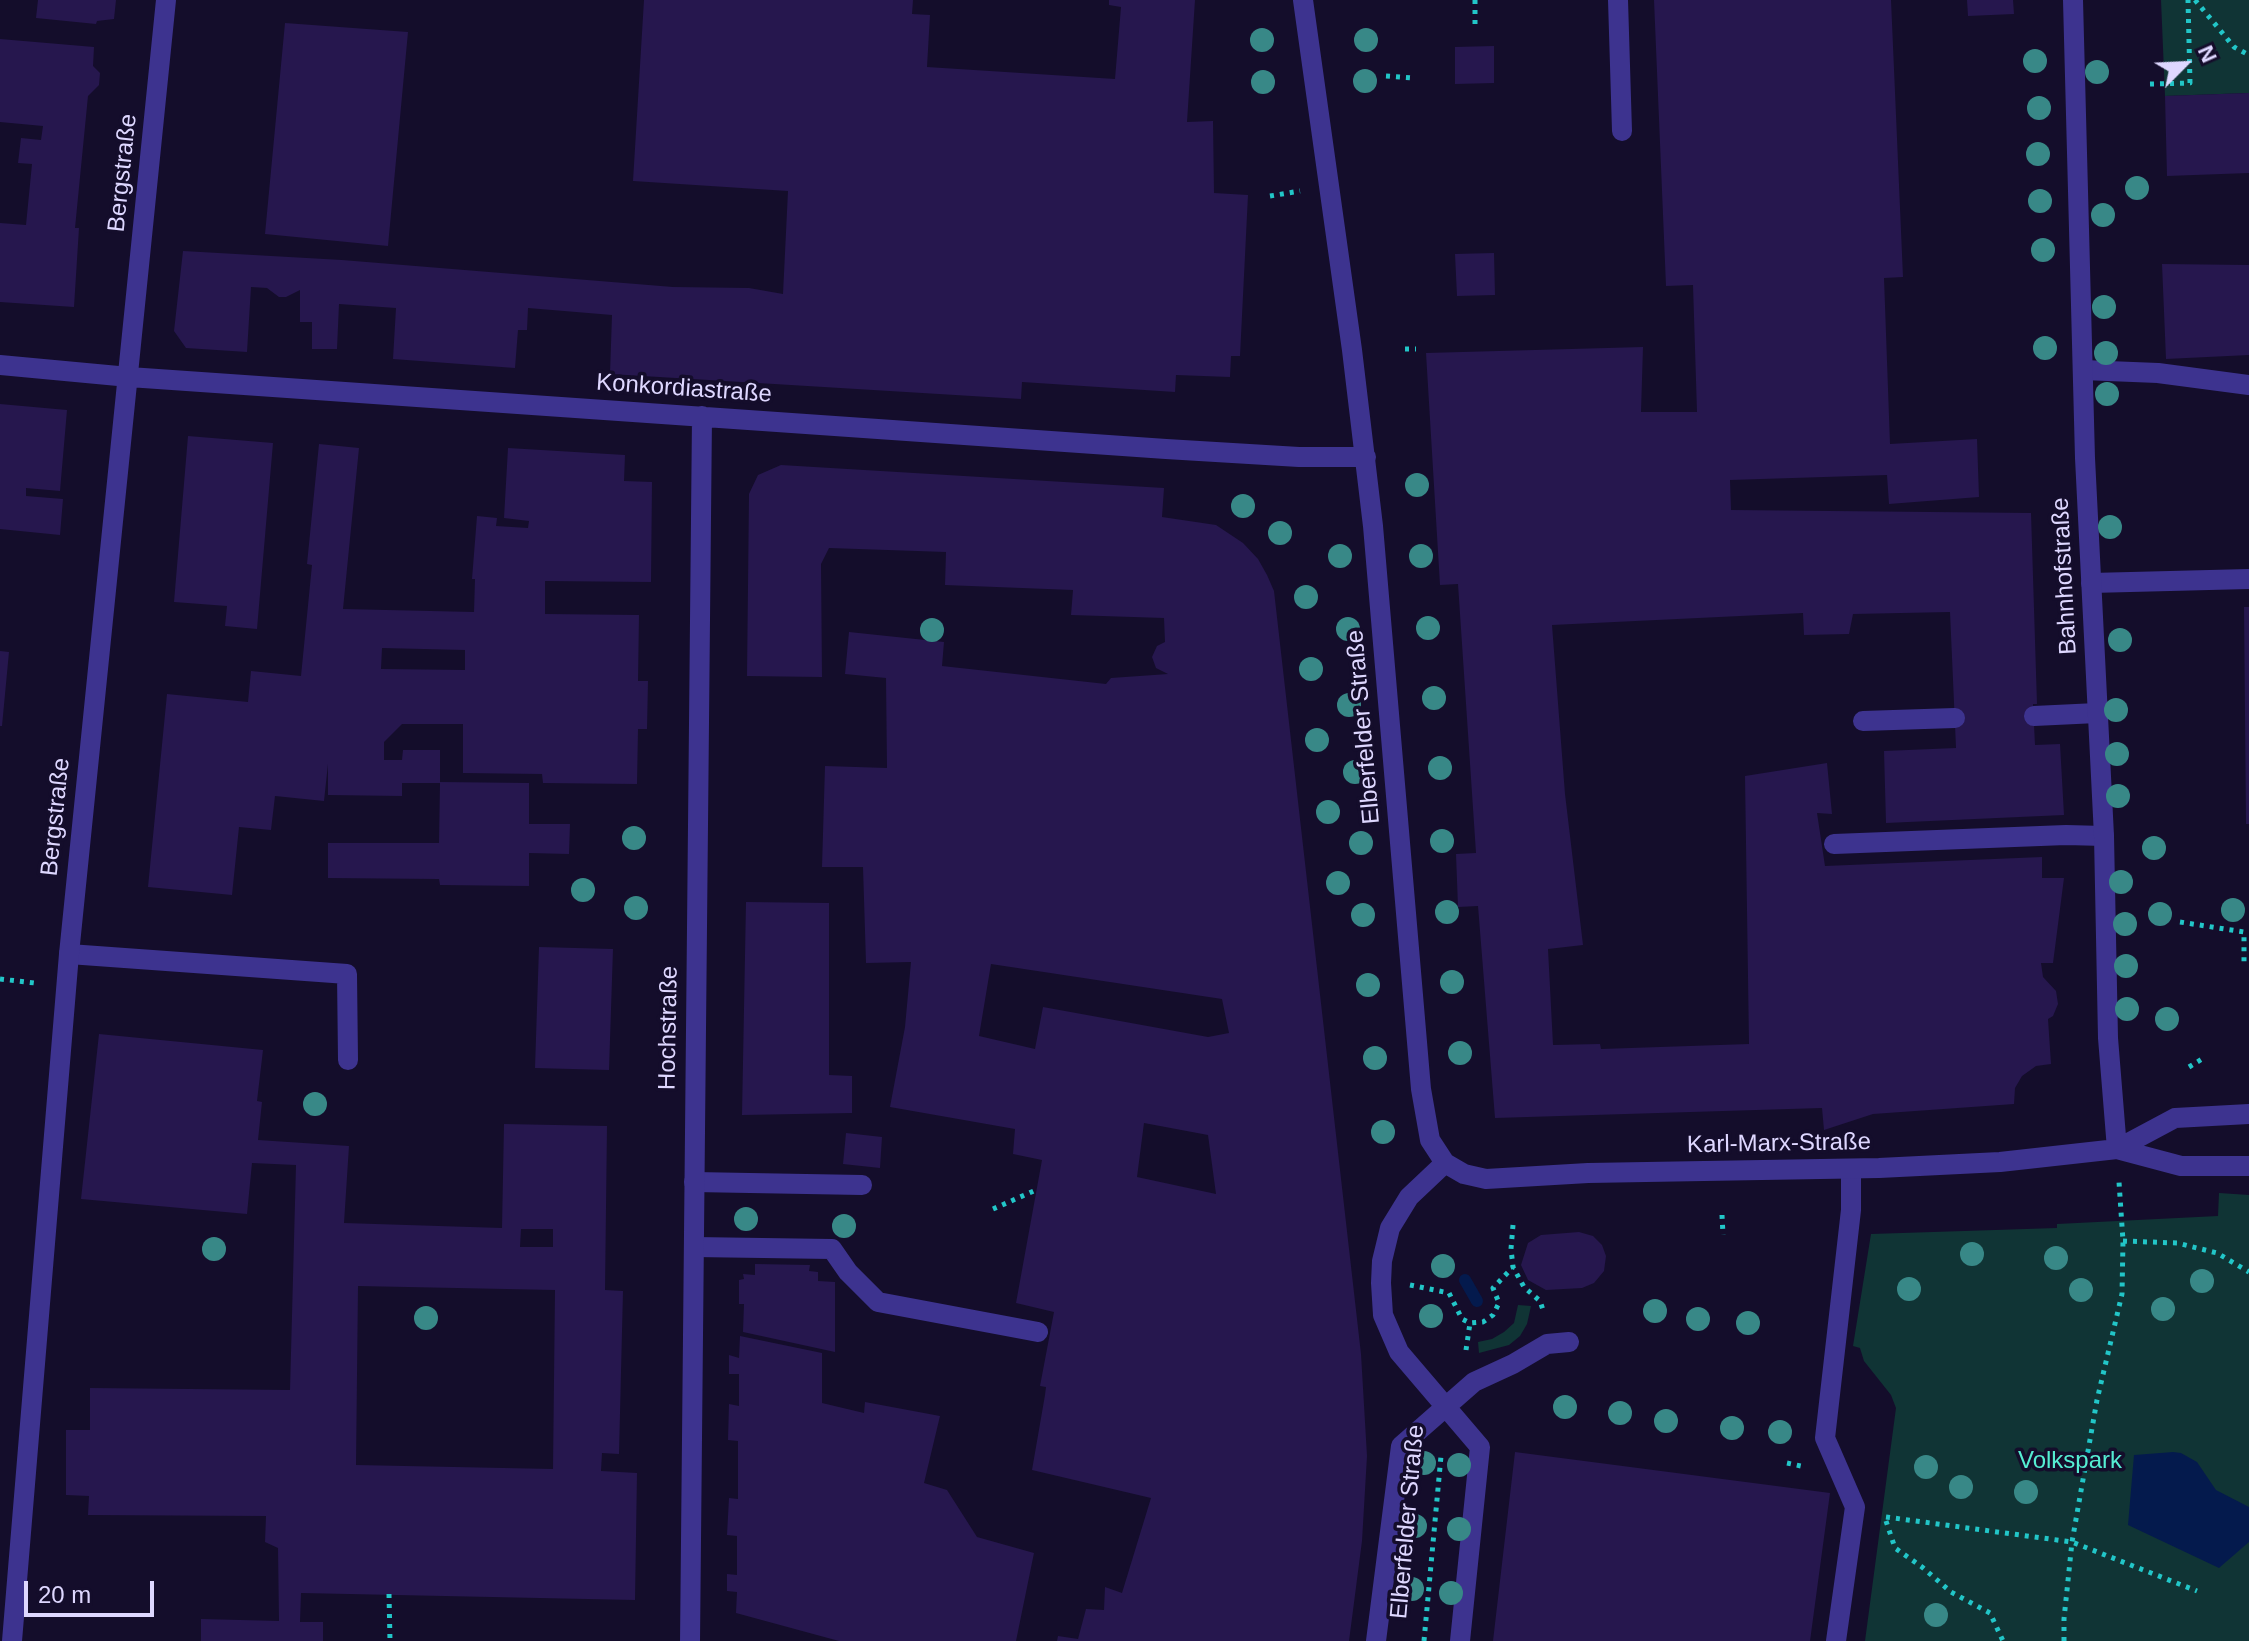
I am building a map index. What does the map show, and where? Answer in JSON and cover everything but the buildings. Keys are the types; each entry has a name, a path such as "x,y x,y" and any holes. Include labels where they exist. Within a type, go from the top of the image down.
{"street":[{"name":"Bergstraße","path":"12,1641 69,954 166,0"},
{"name":"Elberfelder Straße","path":"1303,0 1366,457 1421,1089 1430,1140 1445,1163 1409,1197 1390,1228 1382,1261 1383,1315 1399,1352 1480,1447 1461,1636"},
{"path":"1618,0 1622,131"},
{"name":"Bahnhofstraße","path":"2073,0 2083,370 2104,836 2108,1038 2117,1149"},
{"name":"Konkordiastraße","path":"0,365 129,377 1166,449 1299,457 1366,457"},
{"path":"2083,370 2158,373 2249,385"},
{"name":"Hochstraße","path":"690,1641 702,416"},
{"path":"2091,583 2249,579"},
{"path":"2034,716 2097,713"},
{"path":"1863,721 1955,718"},
{"path":"1834,844 2104,836"},
{"path":"69,954 347,974 348,1060"},
{"name":"Karl-Marx-Straße","path":"2117,1149 2175,1118 2249,1114"},
{"name":"Karl-Marx-Straße","path":"1445,1163 1464,1174 1486,1179 1588,1173 1851,1169 2000,1162 2117,1149 2181,1166 2249,1166"},
{"path":"1836,1641 1855,1507 1825,1438 1851,1210 1851,1169"},
{"path":"694,1182 862,1185"},
{"path":"694,1247 832,1249 848,1272 878,1302 1038,1332"},
{"name":"Elberfelder Straße","path":"1378,1632 1401,1446 1474,1382 1547,1344 1569,1342"}],"path":[{"path":"1475,0 1475,26"},
{"path":"2150,84 2190,83 2188,0"},
{"path":"2195,0 2234,47 2249,55"},
{"path":"1386,76 1413,78"},
{"path":"1270,196 1304,191"},
{"path":"1405,349 1416,349"},
{"path":"2180,922 2244,932 2244,965"},
{"path":"2189,1067 2202,1059"},
{"path":"2064,1641 2072,1542 2097,1400 2122,1294 2123,1241 2117,1149"},
{"path":"993,1209 1036,1190"},
{"path":"1722,1215 1723,1235"},
{"path":"1513,1225 1513,1267 1524,1287 1540,1301 1546,1319 1547,1344"},
{"path":"2123,1241 2177,1243 2217,1253 2249,1272"},
{"path":"1381,1283 1424,1286 1449,1293 1462,1319 1470,1323 1483,1322 1493,1315 1499,1303 1493,1288 1513,1267"},
{"path":"1467,1341 1470,1323"},
{"name":"Elberfelder Straße","path":"1424,1641 1439,1489 1443,1407"},
{"path":"2003,1641 1990,1613 1951,1592 1895,1548 1884,1517 2072,1542 2197,1591"},
{"path":"389,1594 390,1641"},
{"path":"1378,1632 1425,1628 1461,1636"}],"green space":[{"path":"2161,0 2249,0 2249,93 2165,96"},
{"name":"Volkspark","path":"2219,1193 2249,1195 2249,1641 1865,1641 1896,1408 1891,1395 1864,1361 1860,1348 1853,1346 1871,1234 2057,1228 2057,1224 2218,1216"},
{"path":"1518,1305 1531,1306 1527,1324 1520,1336 1509,1345 1479,1353 1478,1342 1492,1339 1514,1323"}],"water":[{"path":"2173,1452 2197,1462 2216,1490 2249,1507 2249,1542 2219,1568 2128,1525 2134,1455"}],"waterway":[{"path":"1465,1280 1477,1301"}]}
